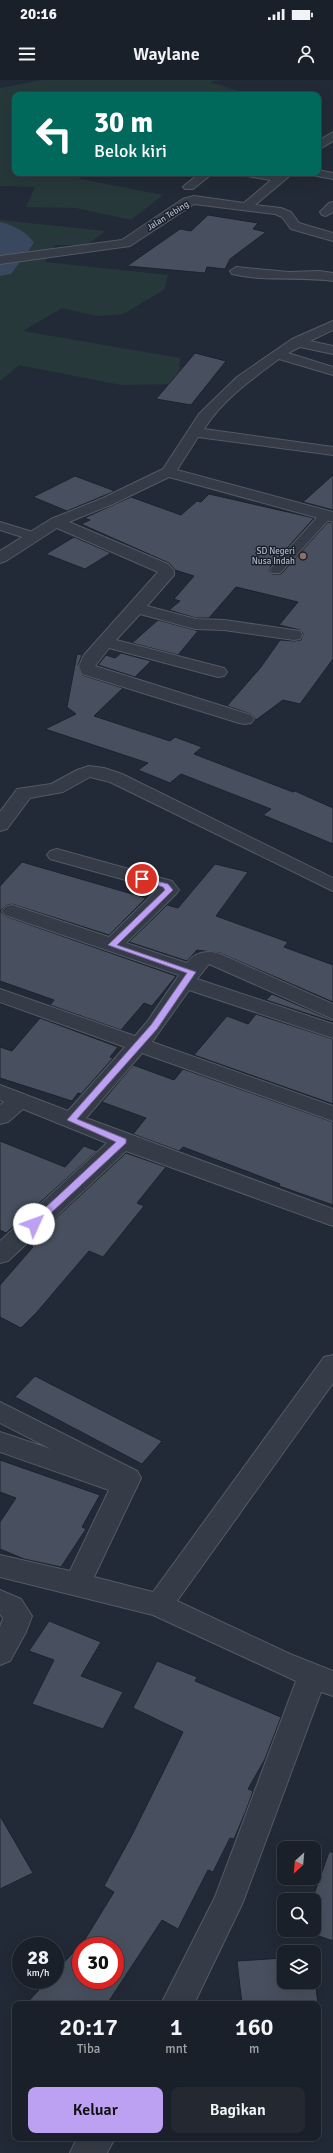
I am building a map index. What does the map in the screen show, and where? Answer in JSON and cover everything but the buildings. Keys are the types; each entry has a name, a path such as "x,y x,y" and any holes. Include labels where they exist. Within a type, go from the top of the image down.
{"street":[{"path":"321,145 333,135"},
{"path":"321,174 333,176"},
{"path":"189,187 203,176"},
{"path":"250,203 283,176"},
{"name":"Jalan Tebing","path":"0,260 36,257 126,243 188,202 194,200 276,211 287,215 290,222 295,226 333,237"},
{"path":"236,271 289,276 319,275 333,277"},
{"path":"0,558 32,536 56,522 108,501 168,472 196,432 204,417 242,380 277,354 297,342 333,325"},
{"path":"297,342 333,350"},
{"path":"277,354 333,371"},
{"path":"196,432 333,452"},
{"path":"168,472 329,516"},
{"path":"56,522 162,567 166,571 166,575 104,642 90,660 87,666 88,670 245,720"},
{"path":"137,608 194,624 235,626 294,635"},
{"path":"104,642 218,672"},
{"path":"0,825 24,793 58,788 85,772 94,770 116,778 332,883"},
{"path":"57,855 165,885 169,890 112,945"},
{"path":"12,911 112,945 188,977 333,1031"},
{"path":"71,1120 154,1027 199,961 205,958 213,958 333,1012"},
{"path":"0,995 333,1114"},
{"path":"0,1117 10,1096 123,1141 333,1218"},
{"path":"0,1255 123,1141"},
{"path":"160,1605 187,1564 333,1364"},
{"path":"0,1412 125,1475 128,1478 126,1486 77,1584"},
{"path":"0,1442 126,1486"},
{"path":"0,1566 160,1605 322,1680 228,1902 178,2001"},
{"path":"0,1601 11,1607 18,1616 12,1632 0,1653"},
{"path":"87,2153 96,2141"}],"lane":[{"path":"276,570 329,516"},
{"path":"0,526 32,536"}],"shaded area":[{"path":"41,80 220,80 210,82 242,92 12,92 12,176 78,176 81,179 163,195 131,220 76,208 26,207 35,187 0,186 0,88"},
{"path":"0,220 105,231 87,245 55,245 45,262 168,275 164,290 123,314 97,316 62,308 23,331 180,358 179,384 121,385 19,365 0,381"}],"waterway":[{"path":"0,231 19,243 0,267"}],"place":[{"name":"SD Negeri Nusa Indah","path":"303,556"}],"route":[{"path":"34,1224 123,1141 71,1120 154,1027 192,972 112,945 169,890 165,885 142,879"}]}
